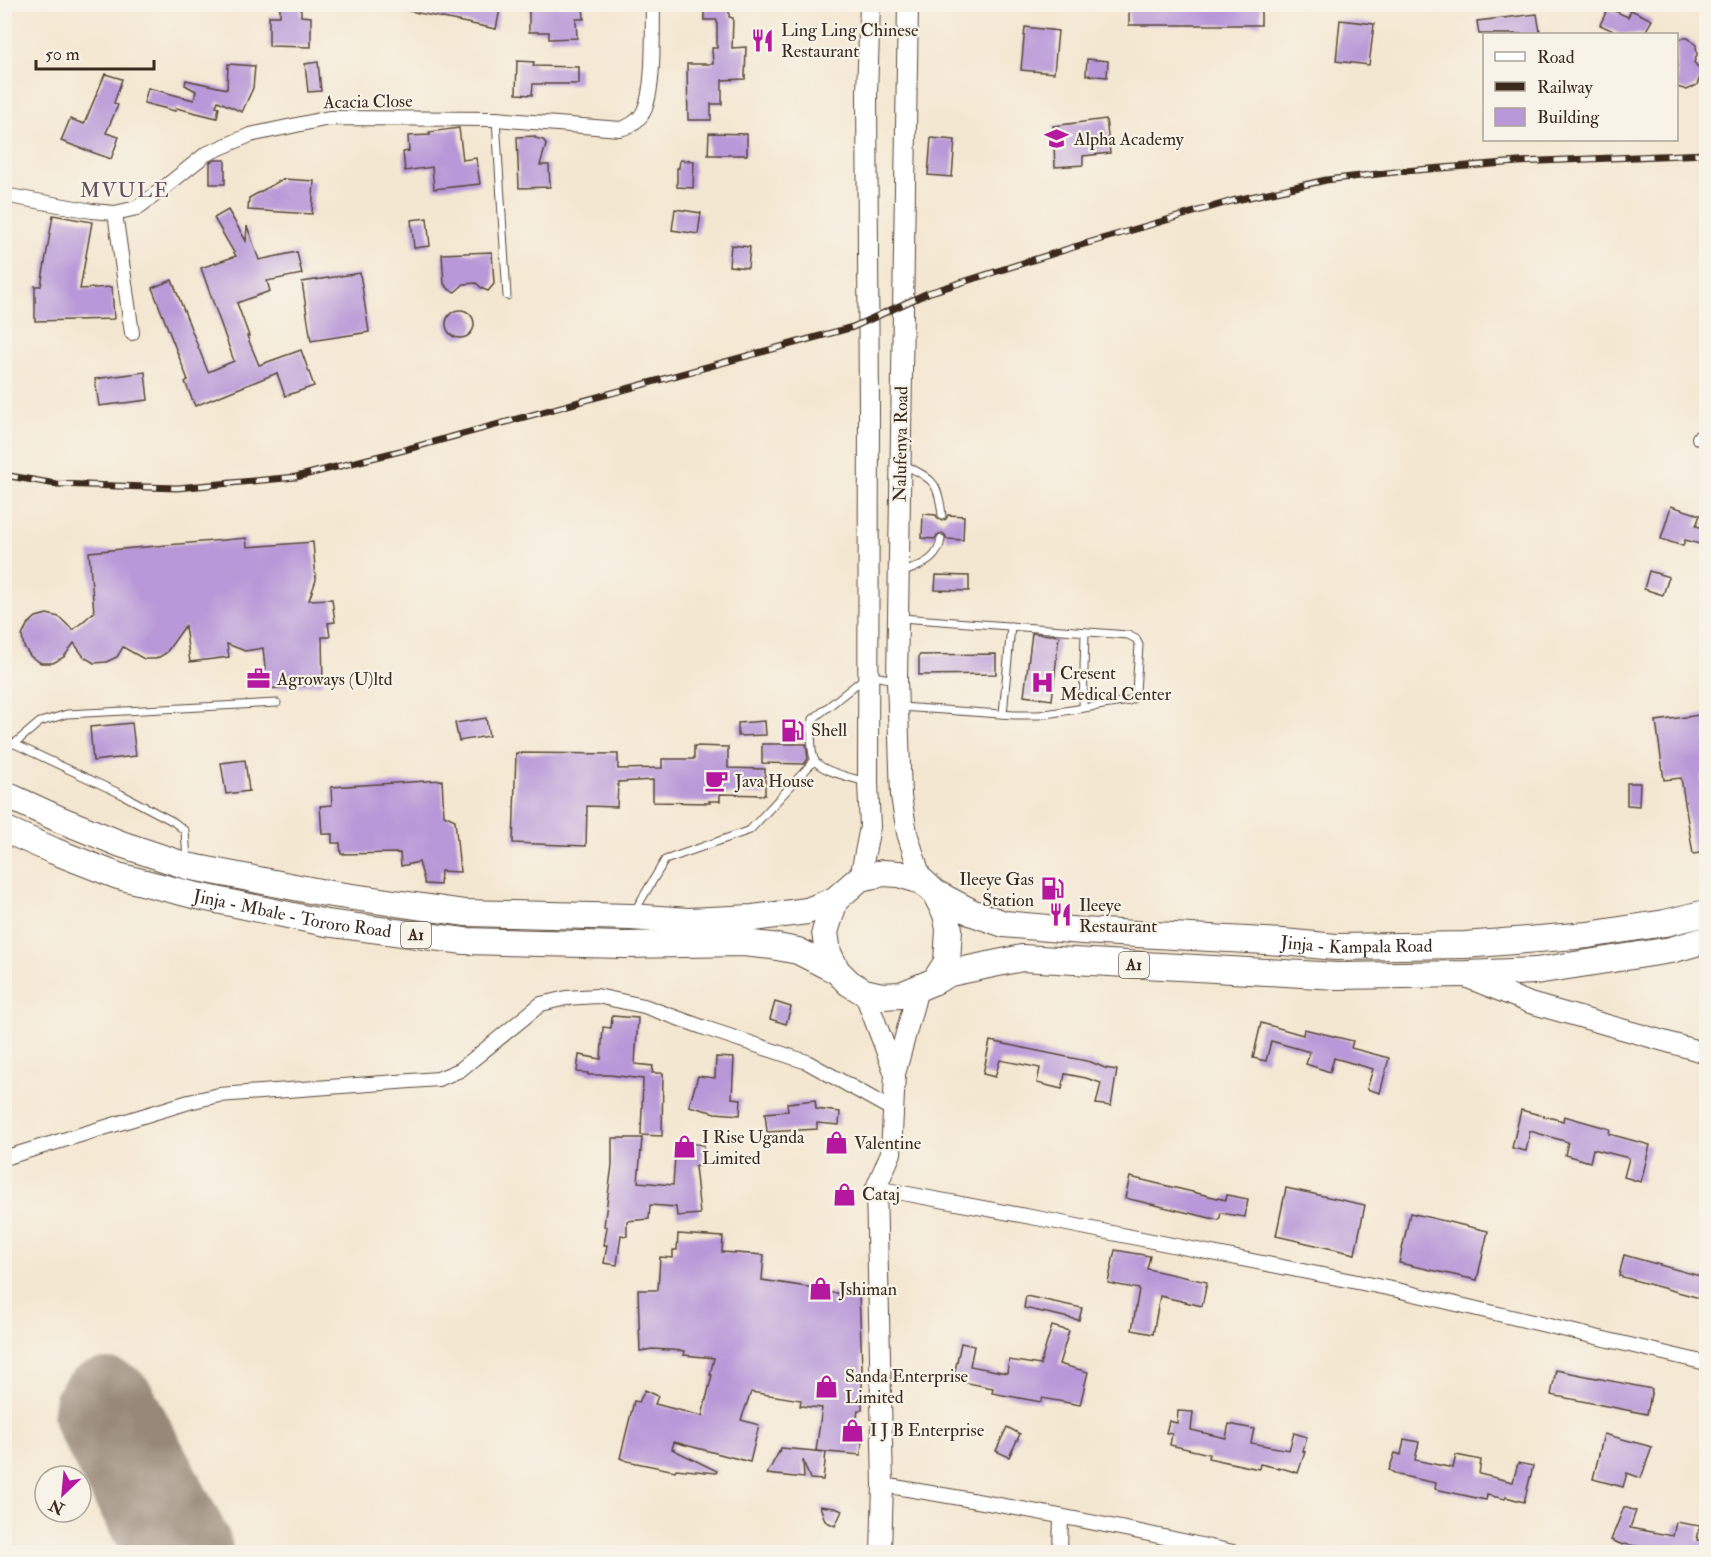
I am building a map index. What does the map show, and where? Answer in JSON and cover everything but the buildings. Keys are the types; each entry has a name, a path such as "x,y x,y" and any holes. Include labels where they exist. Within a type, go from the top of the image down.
{"highway":[{"name":"Jinja - Mbale - Tororo Road","path":"4,794 121,844 187,866 325,893 465,913 632,917 688,921 753,918 807,911 835,900"},
{"name":"Jinja - Mbale - Tororo Road","path":"4,829 118,876 193,895 326,923 464,940 623,945 743,943 798,951 837,971"},
{"name":"A1","path":"835,900 860,878 884,873 900,874 928,887"},
{"name":"Jinja - Kampala Road","path":"928,887 973,913 1004,924 1336,947 1453,945 1588,935 1665,923 1707,913"},
{"path":"926,985 947,962 949,928 946,914 928,887"},
{"path":"835,900 825,932 828,953 837,971"},
{"name":"Jinja - Kampala Road","path":"926,985 950,974 1022,958 1337,976 1460,975 1536,970 1671,950 1707,940"},
{"name":"A1","path":"837,971 849,983 864,992 882,996 901,995 926,985"}],"street":[{"name":"Acacia Close","path":"4,195 115,213 137,207 206,154 250,135 329,118 496,119 620,129 630,126 641,117 646,106 650,89 653,4"},
{"name":"Nalufenya Road","path":"860,878 870,826 868,783 867,93 870,4"},
{"name":"Nalufenya Road","path":"908,4 897,680 901,796 907,833 928,887"},
{"path":"115,213 132,333"},
{"path":"1460,975 1530,1003 1707,1053"},
{"path":"881,1552 883,1485 876,1188 891,1153 895,1074 926,985"},
{"path":"864,992 895,1074"},
{"path":"4,1158 219,1095 438,1079 460,1070 541,1004 566,998 597,996 644,1006 807,1062 893,1110"},
{"path":"876,1188 1397,1290 1707,1363"},
{"path":"883,1485 1061,1517 1233,1552"},
{"path":"1060,1552 1061,1517"}],"lane":[{"path":"496,119 507,296"},
{"path":"901,463 929,478 935,484 942,515"},
{"path":"899,574 934,557 940,548 941,539"},
{"path":"898,617 1128,635 1136,639 1139,645 1136,692 1134,698 1129,701 1039,715 898,706"},
{"path":"1003,714 1011,626"},
{"path":"1083,708 1085,632"},
{"path":"868,783 823,768 814,761 813,720 868,675 897,680"},
{"path":"14,744 40,722 67,714 277,703"},
{"path":"4,739 122,794 174,822 185,831 187,866"},
{"path":"632,917 665,860 750,830 814,761"}],"runway":[{"path":"106,1412 180,1552"}],"railway":[{"path":"4,475 56,484 177,488 296,477 404,450 853,327 928,293 1232,201 1326,180 1404,171 1518,162 1706,154"}],"place":[{"name":"Ling Ling Chinese Restaurant","path":"763,40"},
{"name":"Alpha Academy","path":"1056,139"},
{"name":"Agroways (U)ltd","path":"259,679"},
{"name":"Cresent Medical Center","path":"1042,683"},
{"name":"Shell","path":"793,730"},
{"name":"Java House","path":"717,781"},
{"name":"Ileeye Gas Station","path":"1052,889"},
{"name":"Ileeye Restaurant","path":"1061,915"},
{"name":"Valentine","path":"836,1143"},
{"name":"I Rise Uganda Limited","path":"684,1147"},
{"name":"Cataj","path":"844,1194"},
{"name":"Jshiman","path":"821,1289"},
{"name":"Sanda Enterprise Limited","path":"827,1386"},
{"name":"I J B Enterprise","path":"852,1430"}],"district":[{"name":"MVULE","path":"125,190"}]}
